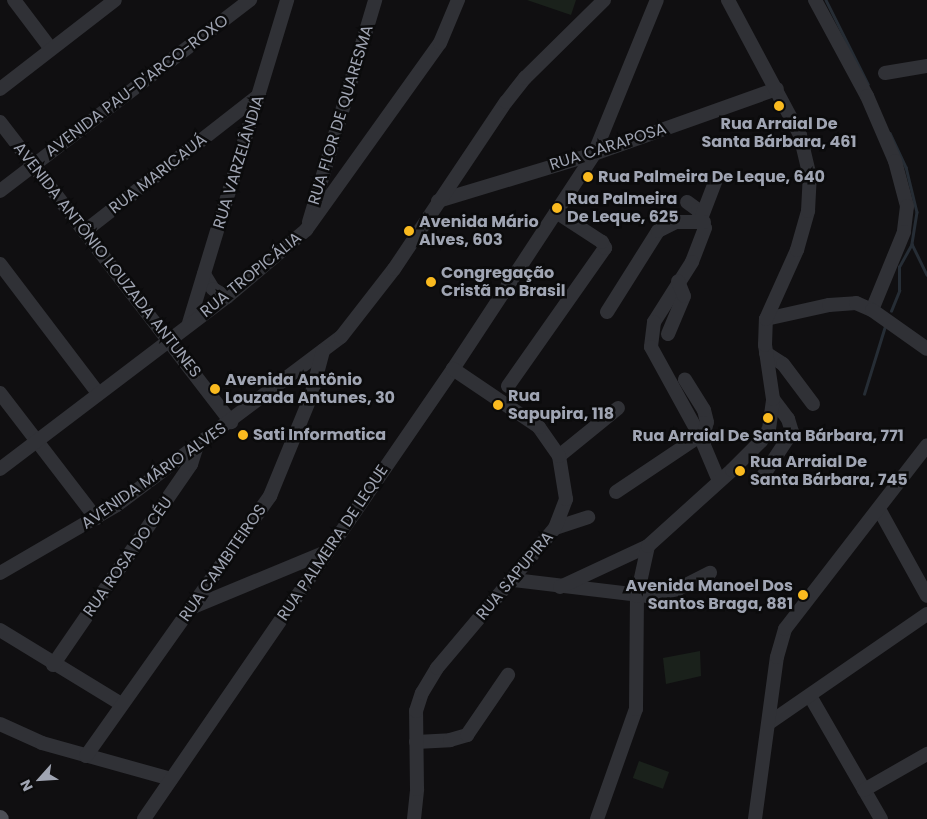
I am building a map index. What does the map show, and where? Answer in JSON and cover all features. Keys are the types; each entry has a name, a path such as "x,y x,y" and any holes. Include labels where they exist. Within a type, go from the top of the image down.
{"street":[{"path":"14,0 51,49"},
{"path":"0,89 115,0"},
{"name":"AVENIDA PAU-D'ARCO-ROXO","path":"0,191 250,0"},
{"name":"RUA VARZELÂNDIA","path":"189,324 287,0"},
{"name":"RUA FLOR DE QUARESMA","path":"306,230 375,0"},
{"name":"RUA TROPICÁLIA","path":"0,469 227,297 306,230 440,44 458,0"},
{"name":"AVENIDA MÁRIO ALVES","path":"0,573 96,518 231,422 323,351 360,316 525,78 604,0"},
{"name":"RUA PALMEIRA DE LEQUE","path":"144,819 453,369 594,154 657,0"},
{"path":"558,588 648,546 761,442 768,428 774,399 766,353 766,319 797,250 811,192 808,165 800,135 728,0"},
{"path":"815,0 867,96 895,161 907,206 904,232 872,310"},
{"path":"885,73 927,66"},
{"name":"RUA CARAPOSA","path":"438,201 594,154 777,89"},
{"name":"RUA MARICAUÁ","path":"85,231 259,94"},
{"path":"231,116 245,118 250,124"},
{"name":"AVENIDA ANTÔNIO LOUZADA ANTUNES","path":"0,122 231,422"},
{"path":"716,179 703,219 702,240 654,322 651,347 700,436 719,481"},
{"path":"687,202 703,219"},
{"path":"508,386 605,248 602,242 556,212"},
{"path":"607,312 658,231 676,222 703,219"},
{"path":"0,264 98,394"},
{"path":"204,274 213,289 227,297"},
{"path":"668,334 684,296 678,281"},
{"path":"766,319 836,304 856,304 872,310 927,349"},
{"name":"RUA CAMBITEIROS","path":"86,756 270,496 311,396 323,351"},
{"path":"766,353 783,364 813,404"},
{"name":"RUA SAPUPIRA","path":"414,819 417,789 416,711 426,685 437,668 514,580 554,528 566,499 559,456 539,427 453,369"},
{"path":"616,492 704,433 707,422 704,410 685,379"},
{"path":"0,393 96,518"},
{"path":"763,476 792,432 788,419 774,399"},
{"path":"559,456 618,408"},
{"name":"RUA ROSA DO CÉU","path":"53,665 191,464 197,445"},
{"path":"755,819 777,657 785,629 927,445"},
{"path":"878,509 927,596"},
{"path":"554,528 588,517"},
{"path":"597,819 636,709 637,596 648,546"},
{"path":"193,607 326,552"},
{"path":"514,580 558,588 637,596 661,594 710,573"},
{"path":"768,723 927,614"},
{"path":"0,630 53,665 121,704"},
{"path":"416,742 450,740 467,735 508,675"},
{"path":"810,696 881,819"},
{"path":"0,724 29,738 171,779"},
{"path":"864,790 927,754"}],"shaded area":[{"path":"527,0 576,0 571,15"},
{"path":"700,651 701,676 666,684 663,658"},
{"path":"639,761 669,772 663,789 633,778"}],"waterway":[{"path":"826,0 868,84"},
{"path":"890,133 906,167 917,212 912,244 927,275"},
{"path":"891,311 899,291 899,267 912,244"},
{"path":"864,394 885,326"}],"place":[{"name":"Rua Arraial De Santa Bárbara, 461","path":"779,106"},
{"name":"Rua Palmeira De Leque, 640","path":"588,177"},
{"name":"Rua Palmeira De Leque, 625","path":"557,208"},
{"name":"Avenida Mário Alves, 603","path":"409,231"},
{"name":"Congregação Cristã no Brasil","path":"431,282"},
{"name":"Avenida Antônio Louzada Antunes, 30","path":"215,389"},
{"name":"Rua Sapupira, 118","path":"498,405"},
{"name":"Rua Arraial De Santa Bárbara, 771","path":"768,418"},
{"name":"Sati Informatica","path":"243,435"},
{"name":"Rua Arraial De Santa Bárbara, 745","path":"740,471"},
{"name":"Avenida Manoel Dos Santos Braga, 881","path":"803,595"}]}
